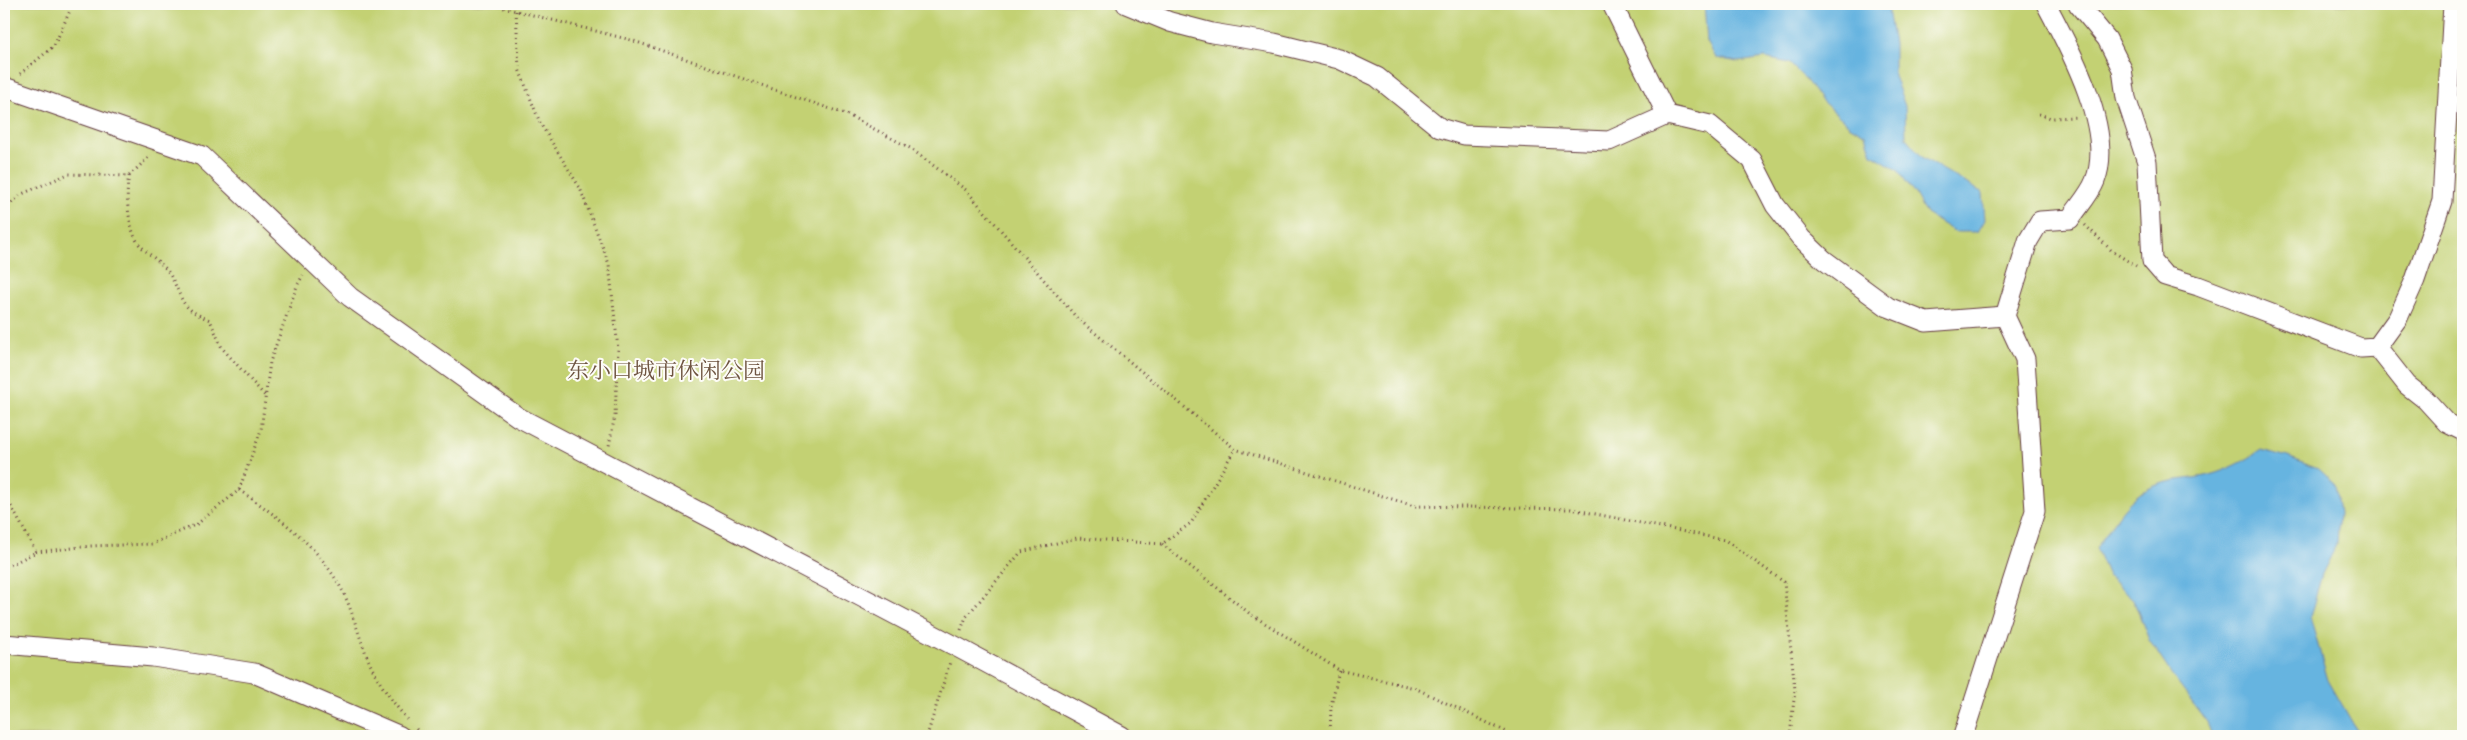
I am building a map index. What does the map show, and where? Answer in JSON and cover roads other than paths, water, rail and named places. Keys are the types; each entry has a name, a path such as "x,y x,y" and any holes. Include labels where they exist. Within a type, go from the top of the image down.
{"street":[{"path":"1126,4 1170,22 1212,34 1274,43 1339,59 1376,77 1440,128 1464,135 1609,141 1667,115 1710,125 1752,160 1775,205 1801,238 1824,260 1888,307 1926,322 2005,316"},
{"path":"1612,4 1667,115"},
{"path":"1963,736 2035,511 2025,359 2005,316 2028,241 2040,221 2070,219 2095,181 2101,150 2095,122 2074,58 2046,4"},
{"path":"2078,4 2107,40 2122,69 2126,98 2147,162 2152,261 2165,276 2198,286 2361,348 2377,347"},
{"path":"2377,347 2398,318 2415,280 2442,200 2453,4"},
{"path":"4,87 202,156 350,297 518,418 955,646 1122,736"},
{"path":"2377,347 2407,385 2426,400 2447,423 2463,432"},
{"path":"4,644 153,657 254,673 400,736"}],"water":[{"path":"1704,4 1887,4 1894,44 1894,76 1905,106 1906,138 1923,158 1983,193 1985,220 1978,232 1955,232 1926,214 1898,170 1872,154 1866,135 1849,125 1822,101 1805,79 1789,63 1765,58 1738,62 1716,58 1707,42"},
{"path":"2261,450 2288,457 2318,469 2335,485 2339,513 2337,544 2322,574 2310,617 2328,680 2360,736 2212,736 2207,722 2176,681 2149,640 2133,599 2108,576 2096,548 2124,508 2146,490 2169,482 2216,473 2236,465"}],"park label":[{"name":"东小口城市休闲公园","path":"666,370"}]}
